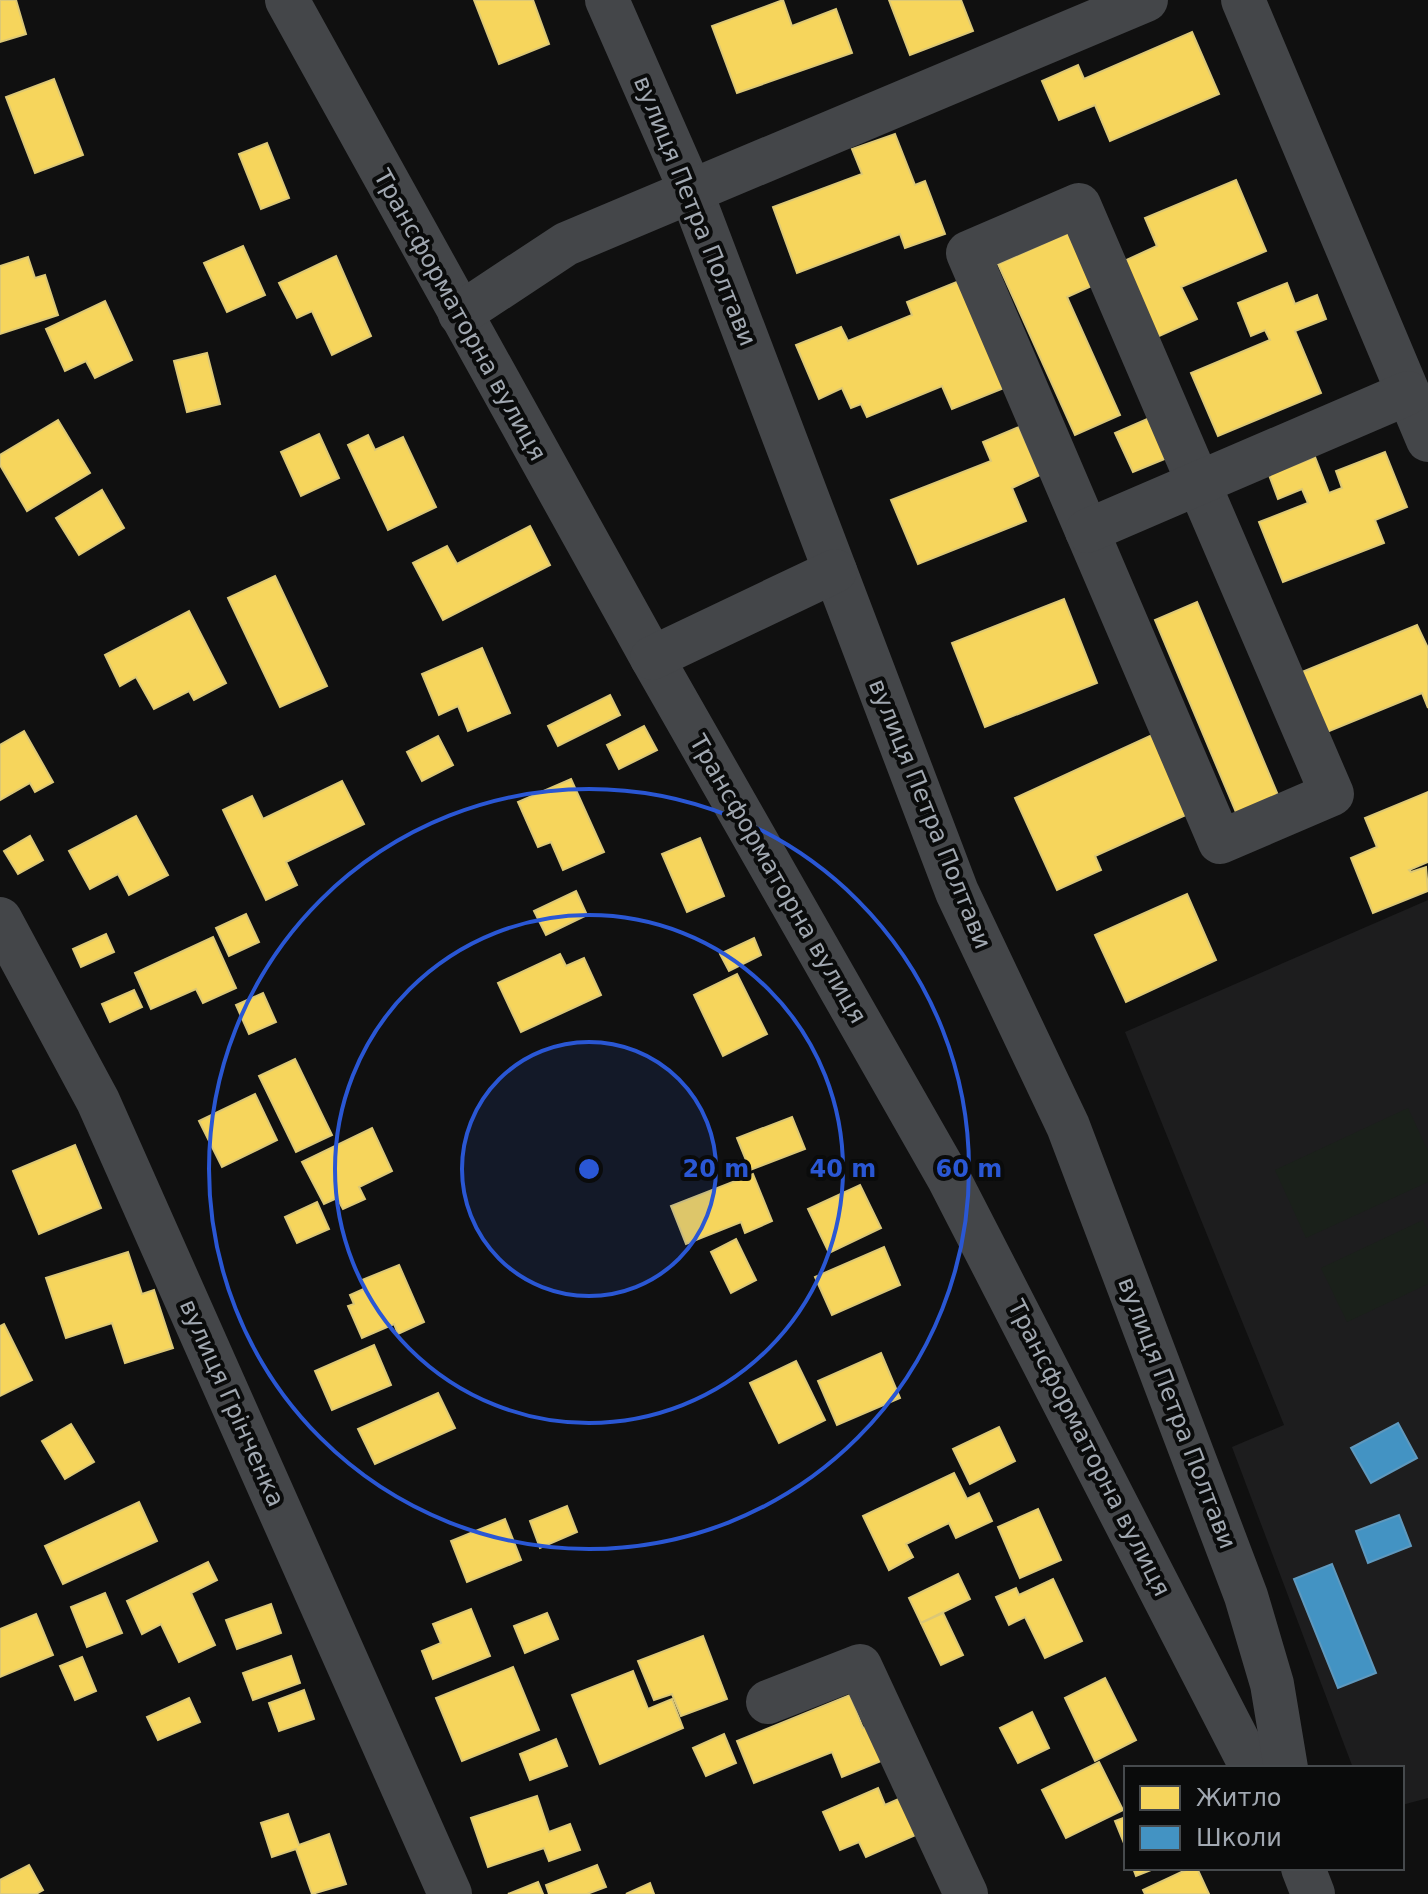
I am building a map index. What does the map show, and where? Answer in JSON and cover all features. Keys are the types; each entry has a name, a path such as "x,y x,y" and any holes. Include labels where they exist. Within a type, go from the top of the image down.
{"street":[{"name":"Трансформаторна вулиця","path":"287,0 652,658 948,1177 1251,1766"},
{"name":"вулиця Петра Полтави","path":"607,0 690,189 957,892 1068,1126 1212,1502 1272,1684 1286,1766"},
{"path":"460,314 566,244 690,189 1146,0"},
{"path":"1243,0 1428,440"},
{"path":"1079,205 1332,794 1220,842 1087,531 968,253 1079,205"},
{"path":"1087,531 1408,393"},
{"path":"652,658 835,571"},
{"name":"вулиця Грінченка","path":"0,919 98,1101 450,1894"},
{"path":"768,1702 860,1666 966,1894"}],"shaded area":[{"path":"1428,900 1428,1798 1404,1804 1404,1766 1352,1766 1232,1447 1284,1425 1125,1032"},
{"path":"1408,1108 1428,1151 1428,1182 1306,1238 1275,1170"},
{"path":"1423,1220 1428,1231 1428,1284 1347,1322 1321,1268"}],"building: Житло":[{"path":"0,0 16,0 26,34 0,42"},
{"path":"474,0 533,0 549,44 499,64"},
{"path":"783,0 792,26 836,9 852,53 737,93 712,26"},
{"path":"889,0 961,0 973,31 910,55"},
{"path":"1192,32 1219,94 1110,141 1095,105 1059,120 1042,81 1078,65 1084,79"},
{"path":"54,79 83,155 35,173 6,97"},
{"path":"895,134 915,185 925,181 945,234 905,248 900,234 797,273 773,207 862,174 852,149"},
{"path":"267,143 289,198 261,209 239,154"},
{"path":"1236,180 1266,251 1181,287 1197,319 1157,337 1122,262 1157,246 1145,218"},
{"path":"1072,231 1096,284 1067,297 1120,415 1075,435 998,264"},
{"path":"243,246 265,295 227,312 204,263"},
{"path":"336,256 371,336 332,355 312,311 297,318 279,283"},
{"path":"28,257 35,278 45,275 58,315 0,334 0,266"},
{"path":"964,279 1009,386 952,409 942,386 867,417 861,404 851,408 842,388 819,399 796,345 841,327 848,341 912,315 907,302"},
{"path":"1287,283 1295,304 1317,295 1326,319 1295,331 1321,393 1218,436 1191,373 1270,340 1265,330 1251,336 1238,303"},
{"path":"105,301 132,360 95,378 86,361 65,371 46,329"},
{"path":"207,353 220,404 187,412 174,361"},
{"path":"1154,416 1172,456 1133,472 1115,433"},
{"path":"58,420 90,473 27,511 0,465 0,455"},
{"path":"1019,427 1040,475 1012,488 1026,521 918,564 891,500 991,461 983,442"},
{"path":"319,434 339,478 301,496 281,452"},
{"path":"368,435 375,450 403,437 436,507 388,530 348,445"},
{"path":"1385,452 1407,507 1375,520 1384,543 1283,582 1259,522 1308,503 1302,489 1278,499 1269,475 1315,457 1329,493 1342,488 1336,471"},
{"path":"102,490 124,528 79,555 56,518"},
{"path":"530,526 550,565 443,620 413,563 447,546 457,564"},
{"path":"275,576 327,686 280,707 228,598"},
{"path":"1064,599 1097,683 985,727 952,643"},
{"path":"1197,602 1280,800 1238,817 1155,620"},
{"path":"189,611 226,683 194,700 189,691 154,709 136,677 120,686 105,655"},
{"path":"1417,625 1428,648 1428,708 1422,693 1322,734 1297,674"},
{"path":"482,648 510,713 468,731 458,706 439,715 422,674"},
{"path":"610,695 620,715 558,746 548,726"},
{"path":"644,726 657,750 619,769 607,745"},
{"path":"24,731 53,782 35,792 30,783 0,800 0,745"},
{"path":"1152,735 1188,814 1095,856 1101,870 1057,890 1015,798"},
{"path":"438,736 453,765 422,781 407,752"},
{"path":"571,779 604,852 563,870 551,842 538,847 518,802"},
{"path":"342,781 364,824 286,862 297,885 266,900 223,810 252,796 263,819"},
{"path":"1428,792 1428,862 1409,870 1426,867 1428,891 1373,913 1351,858 1377,847 1365,818"},
{"path":"136,816 168,875 129,895 118,874 90,889 69,851"},
{"path":"30,836 43,860 18,874 4,851"},
{"path":"700,838 724,896 687,912 662,854"},
{"path":"576,891 587,915 546,935 534,911"},
{"path":"1187,894 1216,960 1126,1002 1095,935"},
{"path":"246,914 259,942 229,956 216,928"},
{"path":"106,934 114,952 81,967 73,949"},
{"path":"213,937 236,988 203,1003 196,989 151,1009 135,973"},
{"path":"754,938 761,955 729,971 720,954"},
{"path":"560,954 566,966 584,958 601,995 521,1032 498,983"},
{"path":"737,974 767,1034 723,1056 694,995"},
{"path":"134,990 142,1007 110,1022 102,1004"},
{"path":"263,993 276,1022 249,1034 236,1005"},
{"path":"295,1059 332,1135 296,1152 259,1076"},
{"path":"255,1094 277,1140 222,1167 199,1121"},
{"path":"792,1117 805,1149 750,1170 737,1138"},
{"path":"372,1128 392,1171 359,1187 365,1199 343,1209 337,1198 324,1204 302,1162"},
{"path":"75,1145 101,1208 39,1234 13,1171"},
{"path":"753,1174 772,1221 745,1233 741,1222 686,1244 671,1206"},
{"path":"860,1185 881,1228 829,1253 808,1209"},
{"path":"317,1202 329,1229 297,1243 285,1217"},
{"path":"736,1239 756,1280 731,1293 711,1252"},
{"path":"884,1247 900,1285 832,1315 815,1277"},
{"path":"128,1252 142,1294 154,1290 173,1348 125,1363 112,1323 66,1338 46,1278"},
{"path":"399,1265 424,1322 398,1334 394,1324 362,1338 348,1306 354,1304 350,1295 366,1288 362,1280"},
{"path":"4,1324 32,1380 0,1396 0,1326"},
{"path":"374,1345 391,1385 332,1410 315,1371"},
{"path":"881,1353 900,1398 837,1425 818,1381"},
{"path":"796,1361 825,1420 779,1443 750,1383"},
{"path":"438,1393 455,1428 375,1464 358,1429"},
{"path":"71,1424 94,1462 65,1479 42,1441"},
{"path":"999,1427 1015,1461 970,1484 953,1449"},
{"path":"954,1473 967,1499 979,1493 992,1521 956,1538 949,1523 906,1544 913,1557 889,1570 863,1516"},
{"path":"139,1502 157,1541 63,1584 45,1546"},
{"path":"567,1506 577,1532 540,1548 530,1521"},
{"path":"1038,1509 1061,1560 1020,1578 998,1527"},
{"path":"505,1519 521,1560 467,1582 451,1541"},
{"path":"208,1562 217,1580 191,1593 215,1645 179,1662 161,1624 142,1634 127,1601"},
{"path":"958,1574 970,1599 921,1623 909,1598"},
{"path":"1053,1579 1082,1641 1045,1658 1025,1617 1009,1625 996,1597 1016,1588 1019,1595"},
{"path":"105,1593 122,1633 87,1647 71,1607"},
{"path":"271,1604 281,1633 237,1649 226,1620"},
{"path":"471,1609 490,1656 433,1679 422,1651 441,1643 433,1624"},
{"path":"547,1613 558,1639 525,1653 514,1626"},
{"path":"943,1613 963,1655 941,1665 921,1623"},
{"path":"36,1614 53,1655 0,1677 0,1629"},
{"path":"703,1636 727,1699 681,1716 672,1694 654,1700 638,1661"},
{"path":"291,1656 300,1683 253,1700 243,1673"},
{"path":"82,1657 96,1691 75,1700 60,1666"},
{"path":"513,1667 539,1730 462,1761 436,1698"},
{"path":"633,1671 648,1709 672,1699 683,1728 600,1764 572,1695"},
{"path":"1105,1678 1136,1740 1095,1761 1065,1698"},
{"path":"304,1690 314,1719 279,1731 269,1703"},
{"path":"850,1695 863,1728 871,1724 886,1759 842,1777 832,1752 754,1783 737,1741"},
{"path":"189,1698 200,1722 158,1740 147,1717"},
{"path":"1032,1712 1049,1748 1018,1763 1000,1728"},
{"path":"724,1734 736,1763 706,1776 693,1748"},
{"path":"556,1739 567,1766 530,1780 520,1754"},
{"path":"1099,1762 1123,1810 1066,1838 1042,1790"},
{"path":"878,1788 885,1805 903,1797 920,1833 866,1857 859,1842 840,1850 823,1812"},
{"path":"537,1796 549,1832 570,1824 580,1850 549,1861 544,1848 488,1867 471,1818"},
{"path":"288,1814 299,1845 329,1834 346,1884 312,1894 296,1849 272,1857 261,1823"},
{"path":"1124,1818 1124,1843 1115,1821"},
{"path":"29,1865 43,1890 36,1894 0,1894 0,1880"},
{"path":"597,1865 606,1887 587,1894 549,1894 546,1885"},
{"path":"1134,1870 1151,1870 1136,1876"},
{"path":"1186,1870 1198,1870 1209,1894 1145,1894 1143,1890"},
{"path":"538,1882 543,1894 508,1894"},
{"path":"650,1883 654,1894 626,1894"}],"building: Школи":[{"path":"1398,1423 1417,1458 1371,1483 1351,1448"},
{"path":"1399,1515 1411,1546 1368,1563 1356,1531"},
{"path":"1332,1564 1376,1673 1338,1688 1294,1579"}]}
